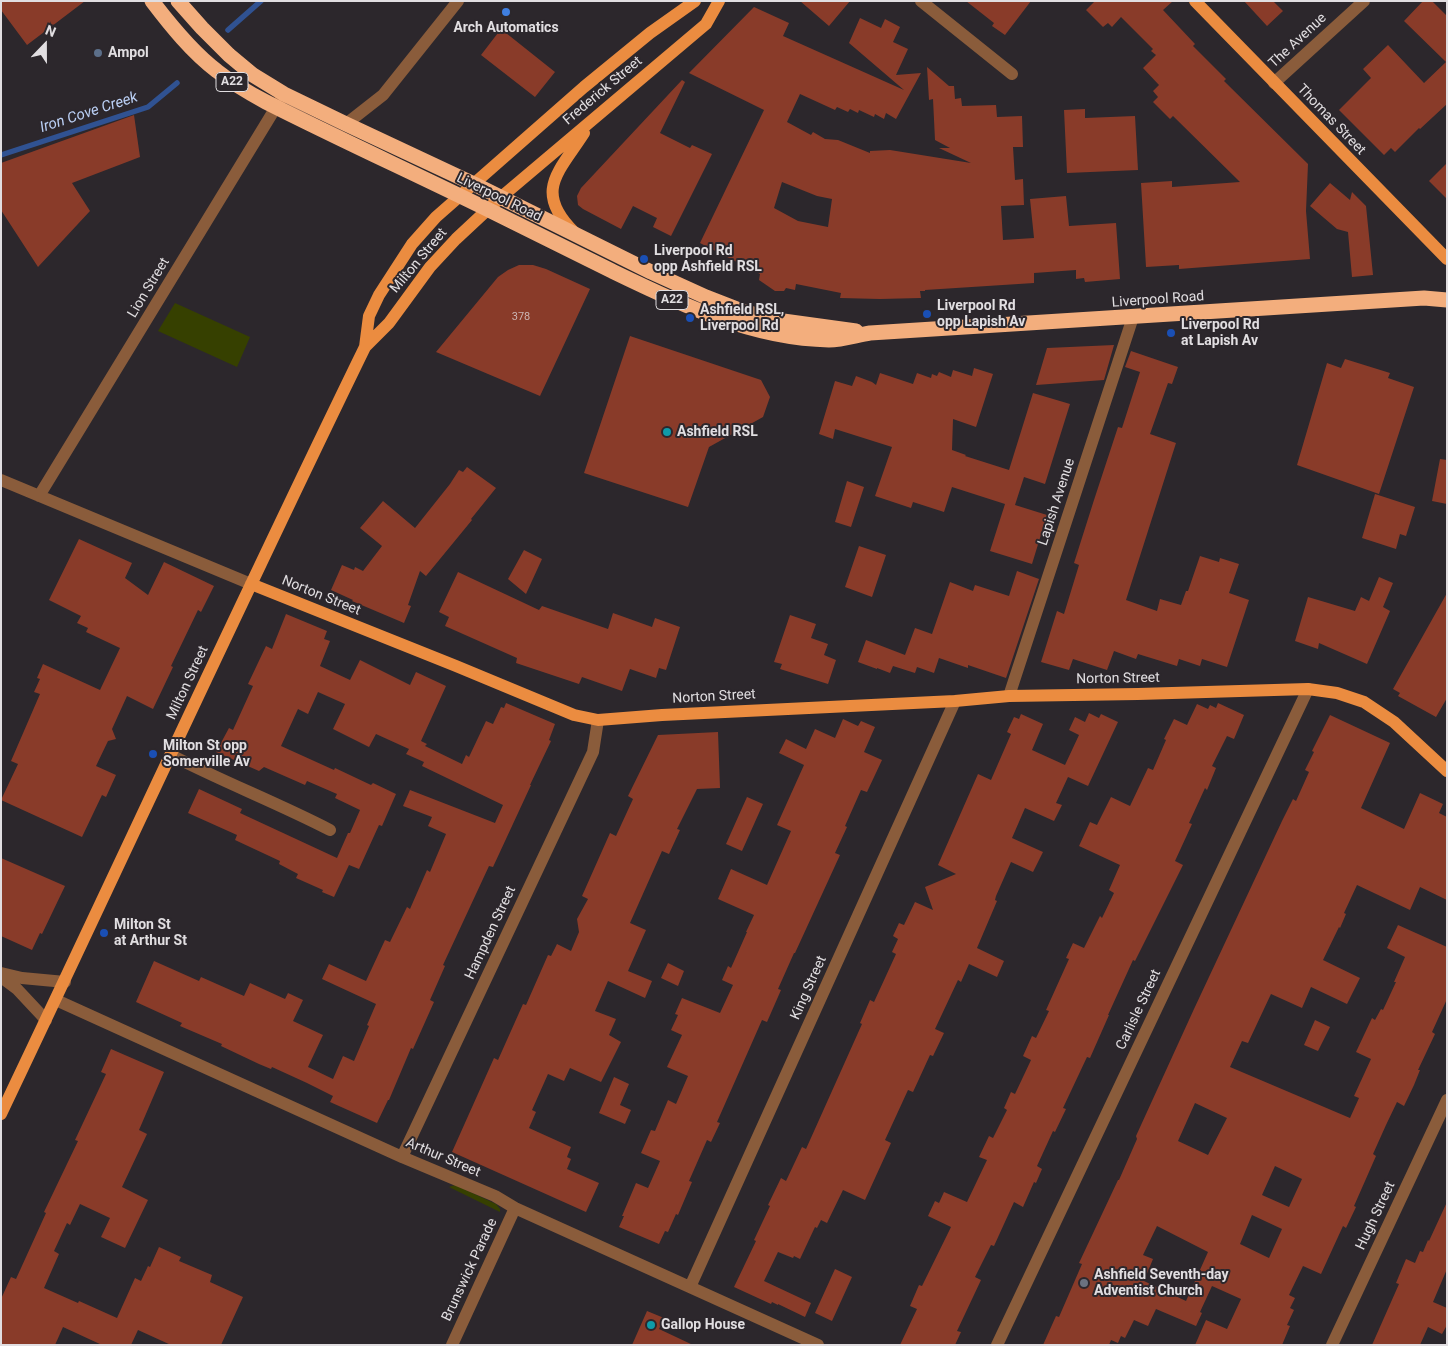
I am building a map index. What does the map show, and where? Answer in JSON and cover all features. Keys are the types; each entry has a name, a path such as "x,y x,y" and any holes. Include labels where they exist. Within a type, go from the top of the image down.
{"highway":[{"name":"Liverpool Road","path":"152,1 184,40 216,71 242,89 276,107 663,296 704,314 788,336 831,340 870,333 1424,298 1447,300"},
{"name":"Liverpool Road","path":"178,1 202,28 252,75 284,94 474,184 651,272 742,311 776,320 870,333"}],"main road":[{"name":"Frederick Street","path":"474,184 584,87 650,33 695,1"},
{"name":"Frederick Street","path":"500,198 706,24 719,1"},
{"name":"Thomas Street","path":"1194,1 1447,259"},
{"path":"577,234 558,213 552,195 552,186 555,177 591,122"},
{"name":"Milton Street","path":"1,1114 365,347 369,316 394,271 412,244 436,217 474,184"},
{"name":"Milton Street","path":"365,347 388,324 430,266 500,198"},
{"name":"Norton Street","path":"251,584 574,715 598,720 662,714 955,701 1009,696 1308,689 1337,693 1364,702 1394,722 1446,769"}],"street":[{"path":"346,124 383,95 458,1"},
{"path":"921,1 1012,74"},
{"name":"The Avenue","path":"1274,83 1364,1"},
{"name":"Lion Street","path":"39,496 284,94"},
{"name":"Lapish Avenue","path":"1009,696 1133,317"},
{"name":"Norton Street","path":"1,480 251,584"},
{"name":"Carlisle Street","path":"997,1345 1308,689"},
{"name":"King Street","path":"690,1287 955,701"},
{"name":"Hampden Street","path":"402,1157 593,752 598,720"},
{"path":"171,755 330,830"},
{"path":"1,973 22,978 65,982"},
{"path":"1,978 17,989 46,1020"},
{"name":"Arthur Street","path":"56,1000 402,1157 486,1192 516,1208 818,1345"},
{"name":"Hugh Street","path":"1332,1345 1447,1100"},
{"name":"Brunswick Parade","path":"452,1345 516,1208"}],"green space":[{"path":"175,303 250,337 237,367 158,331"},
{"path":"455,1185 496,1204 500,1212 449,1187"}],"building":[{"path":"1,1 85,1 27,45 1,10"},
{"path":"800,1 850,1 829,26"},
{"path":"966,1 1031,1 1005,35 992,26 994,23"},
{"path":"1095,1 1173,1 1163,10 1195,44 1193,46 1226,79 1224,81 1308,164 1306,211 1310,259 1179,269 1179,265 1146,267 1141,183 1172,181 1172,187 1240,182 1173,116 1170,119 1153,102 1158,97 1153,91 1159,85 1143,68 1156,55 1151,51 1153,49 1121,17 1112,27 1108,23 1103,27 1086,10"},
{"path":"1244,1 1273,1 1283,11 1267,26"},
{"path":"1423,1 1432,1 1447,16 1447,104 1395,152 1391,148 1384,155 1339,110 1371,78 1363,69 1388,45 1424,83 1446,62 1404,21"},
{"path":"754,7 789,23 783,36 904,90 849,43 860,18 881,28 885,19 900,27 893,42 908,49 896,75 921,73 896,119 886,113 884,119 875,114 874,117 859,110 858,113 850,109 848,112 837,107 835,110 800,94 787,122 811,135 813,132 825,139 838,140 870,153 870,151 890,150 971,163 939,148 950,148 935,140 933,99 929,100 927,67 949,86 954,86 955,99 961,98 962,106 996,105 997,117 1022,116 1023,147 1013,147 1015,180 1023,179 1024,205 1001,206 1003,240 1034,238 1030,199 1066,196 1069,226 1116,223 1120,279 1085,282 1084,278 1076,279 1076,270 1034,273 1034,283 925,290 920,291 921,298 840,298 841,293 796,284 795,290 786,288 784,291 775,291 759,280 760,274 700,243 764,110 689,73","holes":["782,182 817,196 832,199 828,227 798,221 774,208"]},
{"path":"501,29 555,72 535,97 481,55"},
{"path":"682,80 685,82 660,133 690,148 692,145 712,154 671,236 653,227 657,218 633,206 621,229 583,209 578,205 577,196 581,188"},
{"path":"1085,109 1085,118 1135,116 1138,170 1067,173 1064,110"},
{"path":"134,115 140,157 72,183 90,211 38,267 1,210 1,163"},
{"path":"1447,163 1447,199 1429,181"},
{"path":"1330,183 1350,200 1352,192 1366,206 1373,275 1352,277 1348,232 1337,229 1310,206"},
{"path":"519,265 533,265 546,269 590,289 540,396 436,352 498,277"},
{"name":"Ashfield RSL","path":"630,336 761,380 770,397 763,417 709,447 688,507 584,473"},
{"path":"1114,345 1104,380 1036,385 1047,348"},
{"path":"1131,351 1178,367 1172,384 1168,383 1150,434 1176,443 1126,600 1157,611 1160,599 1181,605 1200,556 1219,562 1220,558 1239,564 1229,593 1249,600 1227,667 1202,659 1200,666 1179,659 1177,666 1138,654 1136,659 1114,651 1107,670 1073,659 1069,670 1041,662 1057,611 1064,614 1079,565 1074,563 1118,427 1122,428 1140,372 1125,367"},
{"path":"1345,359 1390,373 1388,378 1414,387 1379,494 1297,465 1327,363 1341,368"},
{"path":"974,368 993,374 976,427 953,419 952,450 965,456 1009,470 1033,393 1070,404 1045,484 1024,477 1015,505 1047,515 1032,564 990,551 1005,504 952,487 944,512 913,502 911,508 875,496 892,447 835,429 833,439 819,434 835,381 852,386 856,376 876,385 880,373 913,384 917,373 931,378 932,374 937,376 939,372 951,377 953,370 972,376"},
{"path":"1440,459 1447,460 1447,504 1432,501"},
{"path":"467,467 496,488 426,576 420,571 408,605 411,606 404,623 331,590 342,565 354,570 355,567 363,571 382,546 360,528 383,501 415,528 459,470 463,472"},
{"path":"847,481 864,487 851,527 835,522"},
{"path":"1375,494 1415,507 1406,536 1400,534 1396,549 1362,538"},
{"path":"79,539 132,563 125,578 148,595 164,562 214,586 201,612 198,610 153,709 127,696 112,729 116,739 108,741 96,766 116,775 106,797 102,795 82,837 1,800 18,764 11,761 40,694 34,692 40,679 37,678 43,664 100,690 120,648 86,632 88,628 77,623 81,616 49,600"},
{"path":"859,546 886,555 872,597 845,587"},
{"path":"524,550 542,559 526,594 508,579"},
{"path":"1017,571 1039,579 1006,678 968,665 968,668 939,658 934,673 917,667 915,673 893,666 890,673 858,662 866,640 905,655 915,628 932,634 950,582 973,591 975,585 1009,596"},
{"path":"458,572 539,610 542,606 608,629 613,613 652,627 655,618 680,627 666,670 659,668 656,678 630,669 622,691 582,677 579,684 516,663 517,658 445,626 449,617 439,612"},
{"path":"1379,577 1393,583 1383,607 1390,611 1367,664 1319,643 1318,649 1295,641 1308,597 1355,611 1361,597 1369,601"},
{"path":"1447,593 1447,698 1436,717 1398,696 1400,693 1393,689"},
{"path":"286,614 327,631 324,639 330,641 320,666 350,680 360,660 410,685 416,672 446,686 421,741 427,744 425,746 462,764 466,755 469,757 486,721 493,724 501,707 504,708 506,703 555,724 549,740 551,741 493,867 489,866 443,965 445,966 430,1000 434,1002 377,1123 330,1102 333,1096 272,1067 271,1069 221,1046 222,1044 180,1026 182,1023 136,1002 154,961 199,981 201,977 244,996 250,983 285,999 288,993 303,1000 293,1021 323,1035 308,1067 333,1079 343,1056 354,1061 376,1004 322,979 329,964 366,981 385,940 390,942 407,907 410,909 427,870 430,872 446,834 428,826 432,817 403,806 410,790 495,823 503,805 422,766 424,762 406,754 409,749 376,734 369,747 333,729 345,704 318,692 308,714 298,709 281,746 334,770 335,768 371,785 373,783 396,794 382,826 379,825 359,869 349,865 334,897 296,878 298,874 279,864 280,861 235,840 237,835 188,813 199,789 242,809 240,813 337,858 348,833 350,833 360,810 335,798 337,794 307,781 305,785 264,767 259,771 216,752 229,728 233,730 253,686 248,684 266,646 272,649"},
{"path":"790,615 816,624 811,638 828,644 824,655 836,660 828,684 780,669 782,664 774,662"},
{"path":"1218,703 1244,715 1234,739 1227,736 1212,766 1216,768 1207,790 1205,788 1189,823 1192,824 1175,861 1183,865 1135,961 1133,960 1090,1058 1087,1057 1063,1108 1066,1109 1055,1132 1053,1131 1037,1166 1042,1169 1036,1183 1034,1182 1023,1207 1014,1202 994,1246 991,1245 975,1277 981,1280 957,1331 961,1332 955,1345 900,1345 917,1309 910,1306 919,1285 922,1286 951,1227 928,1216 935,1201 939,1203 944,1192 967,1202 987,1160 979,1157 989,1136 993,1138 1007,1110 1004,1108 1011,1092 1015,1094 1031,1060 1023,1056 1032,1036 1036,1038 1049,1011 1046,1010 1069,959 1066,958 1073,943 1084,948 1114,893 1109,890 1120,865 1079,846 1090,822 1097,825 1111,797 1130,806 1148,768 1153,770 1166,740 1164,739 1174,719 1187,725 1197,704 1208,709 1210,705 1216,708"},
{"path":"1089,713 1099,718 1101,714 1118,722 1088,786 1068,777 1056,803 1062,805 1054,821 1025,808 1012,838 1043,852 1033,872 1011,862 996,896 995,900 997,901 977,948 1004,961 997,977 969,964 961,982 958,980 935,1029 944,1033 933,1056 930,1055 913,1092 908,1090 885,1140 891,1143 865,1200 843,1190 827,1223 821,1220 817,1228 815,1227 800,1259 778,1252 764,1281 811,1303 805,1317 734,1287 756,1241 754,1240 781,1178 786,1181 802,1147 806,1149 862,1024 860,1023 870,1000 874,1002 896,954 892,952 898,939 893,936 899,923 904,925 915,902 933,910 925,887 956,874 938,865 978,774 991,780 1011,734 1007,732 1014,717 1019,719 1021,714 1043,724 1032,750 1065,765 1079,735 1069,730 1075,717 1085,722"},
{"path":"1330,715 1390,743 1361,808 1404,829 1420,793 1443,804 1439,813 1447,817 1447,900 1420,887 1410,910 1357,885 1344,913 1346,914 1340,928 1323,960 1360,978 1347,1004 1311,987 1302,1008 1271,994 1248,1043 1242,1041 1230,1067 1350,1118 1359,1098 1354,1096 1371,1059 1356,1052 1372,1018 1375,1020 1381,1009 1383,1010 1405,957 1387,948 1398,925 1447,947 1447,999 1432,1032 1435,1034 1418,1070 1420,1070 1414,1085 1404,1106 1397,1102 1373,1154 1376,1156 1354,1206 1356,1207 1346,1228 1343,1226 1321,1274 1303,1266 1289,1295 1295,1298 1290,1308 1294,1310 1287,1325 1290,1326 1282,1345 1195,1345 1206,1320 1227,1329 1241,1299 1212,1286 1196,1326 1156,1309 1148,1326 1134,1320 1125,1338 1121,1336 1118,1343 1111,1340 1109,1345 1043,1345 1056,1316 1059,1317 1082,1264 1079,1263 1119,1180 1137,1139 1136,1136 1194,1009 1282,821 1293,799 1296,801 1309,772 1305,770 1314,752 1312,751","holes":["1195,1103 1227,1118 1208,1155 1178,1141","1275,1166 1302,1179 1289,1207 1262,1195","1252,1215 1282,1229 1269,1258 1240,1244","1157,1226 1208,1252 1186,1301 1144,1281 1153,1259 1143,1255"]},
{"path":"843,719 858,726 861,721 875,727 864,752 882,760 867,792 861,790 835,853 840,855 778,989 781,990 767,1022 762,1020 717,1122 720,1123 711,1142 707,1140 689,1181 692,1182 678,1215 676,1214 668,1232 665,1231 659,1244 619,1227 636,1183 648,1188 660,1161 641,1153 651,1130 655,1131 668,1100 676,1104 688,1076 667,1067 682,1035 671,1030 678,1015 675,1014 682,998 720,1013 733,985 722,980 728,966 731,968 754,915 718,899 731,869 767,885 791,831 777,825 804,765 779,753 786,739 806,749 815,729 835,738"},
{"path":"718,732 720,788 697,789 677,829 680,830 669,854 662,851 630,923 646,930 628,971 652,981 645,998 608,981 595,1011 616,1019 609,1035 621,1042 601,1082 570,1068 564,1081 548,1074 532,1110 536,1112 529,1128 571,1147 567,1157 571,1159 567,1169 599,1183 586,1212 452,1152 494,1058 498,1060 523,1004 526,1005 548,955 551,956 557,944 571,951 579,932 577,919 588,899 582,896 610,833 616,836 633,799 628,796 658,735"},
{"path":"747,797 763,804 742,851 726,844"},
{"path":"1,858 65,886 42,934 40,933 32,950 1,936"},
{"path":"668,963 684,971 678,986 661,978"},
{"path":"1315,1020 1330,1027 1318,1051 1304,1045"},
{"path":"111,1049 164,1072 139,1130 147,1134 122,1187 148,1200 125,1248 101,1237 110,1218 80,1204 70,1225 67,1223 54,1251 59,1254 44,1288 117,1318 135,1278 141,1281 159,1247 181,1257 179,1261 212,1275 210,1282 243,1297 221,1345 171,1345 138,1330 131,1345 102,1345 63,1327 55,1345 1,1345 1,1299 11,1277 16,1279 46,1213 44,1212 78,1141 75,1140 106,1074 101,1072"},
{"path":"614,1077 629,1084 620,1105 631,1110 625,1124 599,1113"},
{"path":"1447,1202 1447,1269 1433,1302 1447,1308 1447,1325 1442,1334 1428,1327 1420,1345 1372,1345 1399,1284 1396,1283 1406,1259 1415,1263 1420,1251 1423,1252"},
{"path":"835,1269 852,1277 832,1321 815,1313"},
{"name":"Gallop House","path":"647,1311 664,1318 659,1329 693,1345 632,1345"}],"waterway":[{"name":"Iron Cove Creek","path":"228,30 261,1"},
{"name":"Iron Cove Creek","path":"1,155 148,107 177,83"}],"place":[{"name":"Arch Automatics","path":"506,12"},
{"name":"Ampol","path":"98,53"},
{"name":"Liverpool Rd opp Ashfield RSL","path":"644,259"},
{"name":"Liverpool Rd opp Lapish Av","path":"927,314"},
{"name":"Ashfield RSL, Liverpool Rd","path":"690,318"},
{"name":"Liverpool Rd at Lapish Av","path":"1171,333"},
{"name":"Ashfield RSL","path":"667,432"},
{"name":"Milton St opp Somerville Av","path":"153,754"},
{"name":"Milton St at Arthur St","path":"104,933"},
{"name":"Ashfield Seventh-day Adventist Church","path":"1084,1283"},
{"name":"Gallop House","path":"651,1325"}]}
